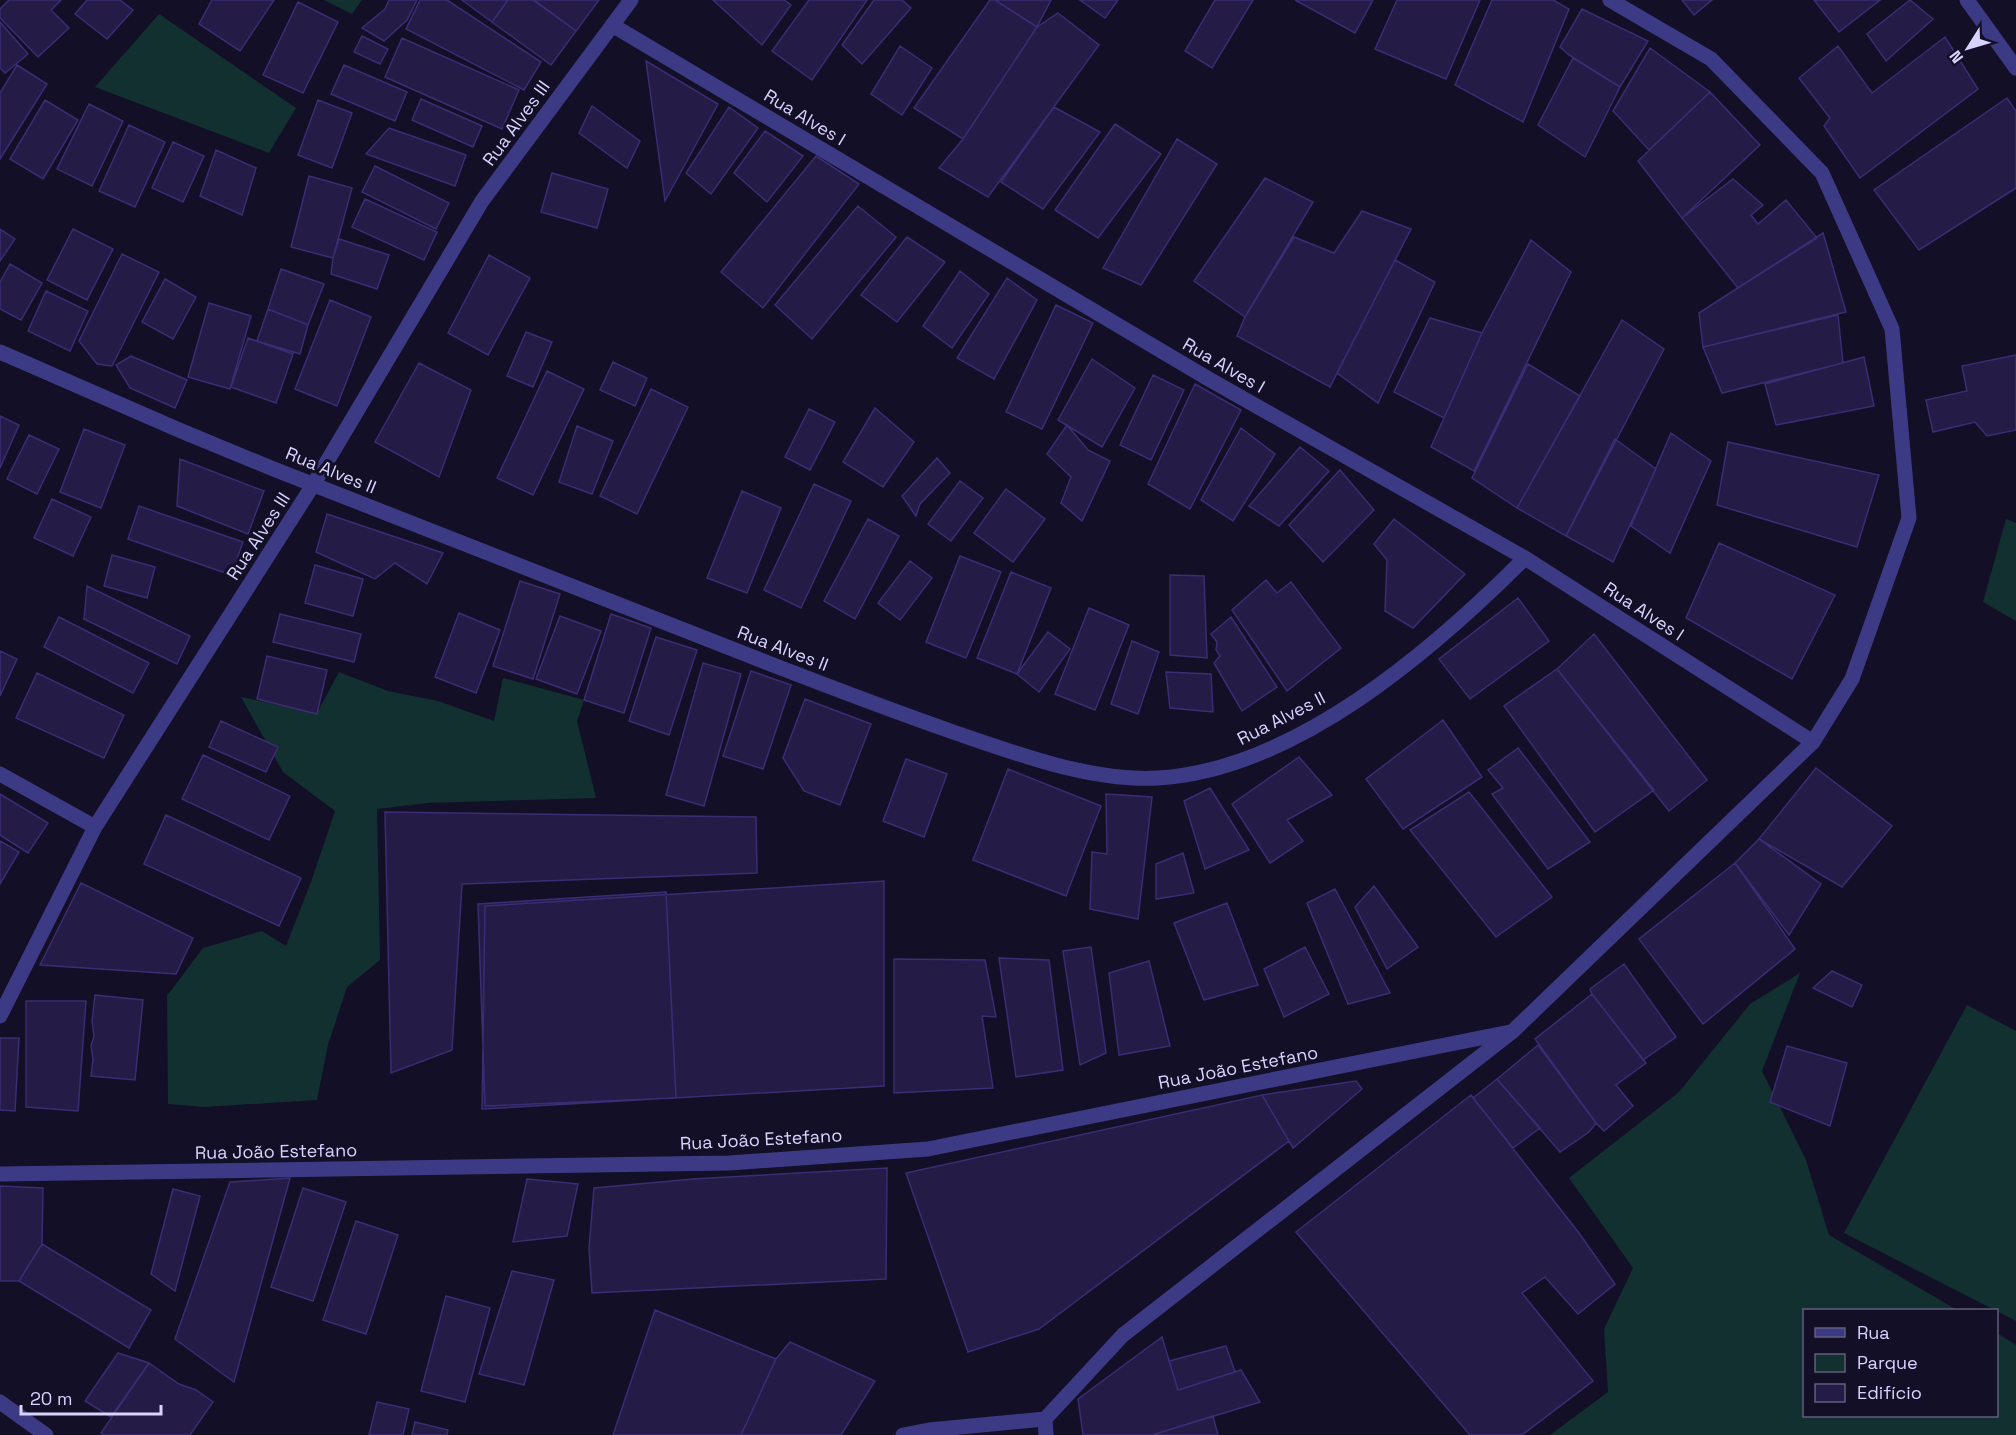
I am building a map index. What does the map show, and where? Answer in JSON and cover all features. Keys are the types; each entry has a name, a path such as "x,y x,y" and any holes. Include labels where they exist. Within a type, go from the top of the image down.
{"street":[{"name":"Rua Alves III","path":"0,1016 95,827 314,485 482,201 631,0"},
{"path":"903,1435 929,1430 1046,1419 1123,1335 1513,1031 1813,742 1852,679 1909,518 1892,329 1822,173 1712,59 1610,0"},
{"path":"1967,0 2016,68"},
{"name":"Rua Alves I","path":"612,25 1207,378 1525,558 1813,742"},
{"name":"Rua Alves II","path":"0,352 178,430 314,485 873,704 1008,751 1103,776 1158,778 1208,770 1259,754 1317,724 1377,687 1427,649 1525,558"},
{"path":"0,774 95,827"},
{"name":"Rua João Estefano","path":"0,1174 729,1163 928,1149 1513,1031"},
{"path":"0,1402 46,1435"},
{"path":"1046,1419 1046,1435"}],"green space":[{"path":"324,0 362,0 352,14"},
{"path":"159,14 296,108 269,153 95,87"},
{"path":"2006,519 2016,523 2016,621 1983,602"},
{"path":"339,672 388,691 438,701 494,721 503,678 584,700 577,721 596,798 428,803 377,809 380,960 347,987 328,1045 317,1100 204,1107 168,1104 167,996 203,948 262,931 286,946 335,811 283,772 241,697 317,713"},
{"path":"1800,973 1762,1071 1806,1160 1829,1235 1955,1309 1803,1309 1803,1417 1998,1417 1998,1334 2016,1345 2016,1435 1550,1435 1608,1392 1604,1329 1633,1268 1569,1178 1679,1092 1750,1004"},
{"path":"1967,1005 2016,1031 2016,1321 1998,1312 1998,1309 1993,1309 1844,1233"}],"building":[{"path":"9,0 61,0 51,10 69,28 38,57 0,18 0,9"},
{"path":"87,0 120,0 133,10 107,39 75,14"},
{"path":"212,0 274,0 240,51 199,24"},
{"path":"389,0 417,0 407,20 384,41 362,28 385,9"},
{"path":"420,0 447,0 541,62 524,90 406,29"},
{"path":"462,0 508,0 492,22"},
{"path":"508,0 534,0 576,31 551,65 492,22"},
{"path":"533,0 599,0 576,31"},
{"path":"713,0 784,0 791,5 762,45"},
{"path":"809,0 867,0 812,80 772,51"},
{"path":"874,0 902,0 911,8 862,64 842,45"},
{"path":"990,0 995,0 1037,27 963,139 914,108"},
{"path":"995,0 1051,0 1037,27"},
{"path":"1080,0 1118,0 1105,18"},
{"path":"1215,0 1253,0 1212,68 1185,51"},
{"path":"1295,0 1373,0 1355,33"},
{"path":"1397,0 1480,0 1446,79 1375,49"},
{"path":"1492,0 1553,0 1569,9 1523,122 1455,85"},
{"path":"1682,0 1712,0 1694,15"},
{"path":"1814,0 1880,0 1839,32"},
{"path":"1910,0 1933,19 1886,61 1867,34"},
{"path":"298,2 338,22 303,93 263,75"},
{"path":"1582,9 1648,41 1620,87 1560,47"},
{"path":"1058,13 1099,45 988,197 939,168 963,139 1037,27"},
{"path":"0,22 28,54 5,73 0,68"},
{"path":"362,36 388,49 380,64 354,52"},
{"path":"1945,37 1978,89 1860,178 1824,126 1830,118 1799,78 1838,46 1872,93"},
{"path":"402,38 519,90 502,129 385,77"},
{"path":"900,46 932,68 902,115 871,94"},
{"path":"1650,48 1710,92 1649,150 1613,111"},
{"path":"1573,58 1620,87 1585,157 1538,125"},
{"path":"646,61 718,104 665,201"},
{"path":"17,65 47,84 0,159 0,93"},
{"path":"344,65 407,92 395,121 331,94"},
{"path":"1710,92 1760,145 1682,218 1638,161"},
{"path":"2007,98 2016,111 2016,188 1919,250 1874,190"},
{"path":"421,99 482,126 473,147 412,120"},
{"path":"45,100 78,120 43,179 10,159"},
{"path":"318,100 352,113 332,168 298,155"},
{"path":"89,104 123,121 92,186 57,169"},
{"path":"592,106 640,141 627,168 579,133"},
{"path":"729,107 758,128 711,194 686,173"},
{"path":"1054,107 1100,132 1043,209 1001,182"},
{"path":"1115,124 1161,154 1098,238 1055,210"},
{"path":"129,125 165,142 135,207 99,191"},
{"path":"389,128 466,155 455,186 366,154"},
{"path":"765,131 803,156 767,202 734,173"},
{"path":"1177,139 1217,164 1141,285 1103,268"},
{"path":"173,142 204,156 183,202 152,188"},
{"path":"216,150 256,168 242,215 200,196"},
{"path":"816,156 859,184 763,308 721,272"},
{"path":"375,166 449,203 436,229 362,192"},
{"path":"552,173 608,189 597,228 541,212"},
{"path":"309,176 352,188 333,258 291,247"},
{"path":"1265,178 1313,202 1245,317 1194,281"},
{"path":"1733,179 1763,205 1751,215 1758,224 1786,200 1817,238 1738,288 1682,218"},
{"path":"365,199 437,232 424,260 352,227"},
{"path":"858,206 896,237 812,339 775,305"},
{"path":"1362,211 1411,229 1330,387 1237,336 1245,317 1294,237 1334,253"},
{"path":"0,229 15,239 0,261"},
{"path":"73,229 113,249 87,300 47,280"},
{"path":"1823,233 1846,312 1703,347 1699,313"},
{"path":"907,237 945,262 897,322 861,295"},
{"path":"339,239 389,255 377,289 331,274"},
{"path":"1531,240 1571,272 1474,471 1431,447 1482,333"},
{"path":"122,254 159,272 112,366 97,364 79,341"},
{"path":"489,255 530,278 488,355 448,333"},
{"path":"1395,260 1435,282 1378,403 1337,373"},
{"path":"10,264 42,283 21,320 0,309 0,282"},
{"path":"281,269 324,284 308,325 268,309"},
{"path":"960,271 989,294 952,348 923,326"},
{"path":"1007,278 1037,300 994,379 957,358"},
{"path":"165,279 196,297 173,339 142,322"},
{"path":"46,291 88,311 70,351 28,331"},
{"path":"330,300 371,317 337,406 295,389"},
{"path":"209,303 251,316 230,389 188,377"},
{"path":"1056,305 1093,323 1042,429 1006,412"},
{"path":"268,309 308,325 300,354 257,341"},
{"path":"1838,315 1843,363 1722,393 1703,347"},
{"path":"1430,318 1482,333 1444,418 1394,392"},
{"path":"1622,320 1664,349 1566,536 1517,508"},
{"path":"526,332 552,342 533,387 507,376"},
{"path":"248,338 293,354 276,403 231,387"},
{"path":"2016,355 2016,430 1987,436 1975,422 1933,432 1926,400 1967,391 1962,366"},
{"path":"131,356 187,380 175,408 130,388 116,365"},
{"path":"1864,357 1874,406 1776,425 1765,384"},
{"path":"1092,359 1135,388 1102,447 1058,420"},
{"path":"613,362 647,378 635,406 600,390"},
{"path":"419,363 471,390 439,477 375,442"},
{"path":"1528,364 1580,396 1517,508 1472,478"},
{"path":"547,371 584,389 533,495 497,478"},
{"path":"1153,375 1184,390 1151,460 1120,445"},
{"path":"1195,384 1241,410 1190,509 1148,484"},
{"path":"651,389 688,407 637,514 600,496"},
{"path":"875,408 914,442 883,487 843,462"},
{"path":"809,409 835,422 810,470 785,457"},
{"path":"0,416 19,425 0,468"},
{"path":"1067,425 1088,450 1110,461 1082,521 1061,503 1071,477 1047,454"},
{"path":"577,426 613,441 592,494 559,482"},
{"path":"1241,428 1275,454 1233,521 1201,500"},
{"path":"84,429 125,445 101,508 60,492"},
{"path":"1671,433 1711,461 1670,553 1631,526"},
{"path":"29,435 59,449 37,494 7,479"},
{"path":"1615,439 1656,469 1613,562 1566,536"},
{"path":"1728,442 1879,475 1857,547 1717,505"},
{"path":"1300,447 1329,471 1279,526 1249,506"},
{"path":"937,458 950,473 920,504 916,516 902,496"},
{"path":"180,459 264,491 248,534 177,506"},
{"path":"1340,470 1374,510 1323,562 1289,525"},
{"path":"960,481 983,498 951,541 928,524"},
{"path":"814,484 851,501 801,608 764,590"},
{"path":"1006,489 1045,519 1013,562 974,533"},
{"path":"742,491 781,508 747,593 707,578"},
{"path":"52,499 91,517 73,556 34,538"},
{"path":"139,506 243,542 231,575 128,539"},
{"path":"327,514 443,553 427,584 395,563 375,579 316,552"},
{"path":"868,519 899,536 855,619 824,601"},
{"path":"1394,519 1465,574 1413,628 1385,611 1387,560 1374,544"},
{"path":"1719,543 1835,595 1792,679 1686,618"},
{"path":"112,555 155,567 147,598 104,586"},
{"path":"960,556 1001,572 966,658 926,642"},
{"path":"910,561 932,578 900,620 878,603"},
{"path":"315,565 363,579 353,616 305,603"},
{"path":"1011,572 1051,588 1017,674 977,658"},
{"path":"1170,575 1204,576 1207,658 1170,655"},
{"path":"1266,580 1277,593 1291,582 1341,648 1287,691 1232,610"},
{"path":"520,581 560,594 533,679 493,666"},
{"path":"87,586 190,636 177,664 84,619"},
{"path":"1518,598 1549,641 1470,699 1439,659"},
{"path":"1089,608 1129,625 1095,710 1055,694"},
{"path":"459,613 500,630 476,693 435,677"},
{"path":"280,614 361,634 354,662 273,642"},
{"path":"611,614 651,628 624,713 584,700"},
{"path":"560,616 601,631 577,694 536,679"},
{"path":"59,617 149,663 133,693 44,647"},
{"path":"1231,617 1277,687 1242,711 1214,663 1220,656 1216,650 1217,642 1211,634"},
{"path":"1048,632 1070,649 1039,692 1017,674"},
{"path":"1594,634 1707,780 1669,811 1557,669"},
{"path":"656,637 697,650 669,735 629,721"},
{"path":"1132,641 1159,652 1138,714 1111,704"},
{"path":"0,651 17,659 0,696"},
{"path":"267,656 327,670 317,714 257,699"},
{"path":"703,663 741,674 704,806 666,795"},
{"path":"1557,669 1654,790 1595,832 1504,706"},
{"path":"751,671 791,685 763,769 723,756"},
{"path":"1166,672 1211,674 1213,712 1170,708"},
{"path":"37,673 124,715 104,758 16,718"},
{"path":"805,699 871,724 840,805 804,791 783,758"},
{"path":"1443,720 1482,777 1403,829 1366,779"},
{"path":"221,721 278,747 266,772 209,747"},
{"path":"1518,748 1590,842 1548,869 1492,794 1503,788 1488,770"},
{"path":"203,755 290,796 269,840 182,799"},
{"path":"1299,757 1332,795 1287,820 1303,841 1270,863 1232,804"},
{"path":"906,759 947,774 924,837 883,821"},
{"path":"1816,768 1892,826 1842,887 1759,839"},
{"path":"1008,769 1101,806 1066,896 973,860"},
{"path":"1210,788 1249,850 1205,869 1184,801"},
{"path":"1469,792 1552,897 1496,937 1410,830"},
{"path":"0,794 48,823 28,853 0,835"},
{"path":"1106,794 1152,797 1138,919 1090,909 1092,852 1107,854"},
{"path":"385,812 756,817 757,873 462,884 452,1050 391,1073"},
{"path":"166,815 301,878 279,926 144,864"},
{"path":"1759,839 1821,884 1789,935 1735,863"},
{"path":"0,841 19,852 0,884"},
{"path":"1183,853 1194,893 1156,899 1156,864"},
{"path":"1735,863 1795,949 1703,1024 1639,939"},
{"path":"884,881 884,1086 482,1109 485,906"},
{"path":"81,883 193,938 176,974 40,965"},
{"path":"1374,886 1418,947 1387,969 1355,907"},
{"path":"1335,889 1390,993 1348,1004 1307,903"},
{"path":"666,892 676,1098 485,1106 478,904"},
{"path":"1227,903 1258,985 1204,1000 1174,923"},
{"path":"1091,947 1106,1053 1080,1065 1063,951"},
{"path":"1305,947 1329,994 1284,1017 1264,969"},
{"path":"999,958 1049,960 1063,1070 1016,1077"},
{"path":"894,959 985,960 996,1017 982,1016 993,1088 894,1093"},
{"path":"1149,961 1170,1046 1119,1055 1109,973"},
{"path":"1624,964 1676,1037 1643,1060 1590,989"},
{"path":"1832,971 1862,985 1852,1007 1813,988"},
{"path":"1592,994 1646,1063 1616,1085 1633,1106 1604,1131 1535,1039"},
{"path":"95,995 143,1000 135,1080 91,1076"},
{"path":"26,1001 86,1001 78,1111 26,1107"},
{"path":"0,1038 19,1038 15,1111 0,1110"},
{"path":"1538,1045 1596,1123 1589,1132 1560,1152 1497,1079"},
{"path":"1787,1046 1847,1063 1830,1126 1770,1102"},
{"path":"1497,1079 1540,1128 1513,1148 1473,1098"},
{"path":"1356,1081 1362,1089 1293,1148 1262,1095"},
{"path":"1262,1095 1289,1141 1039,1329 968,1352 906,1173"},
{"path":"1471,1095 1579,1233 1615,1284 1578,1314 1545,1277 1522,1293 1593,1381 1522,1435 1470,1435 1296,1232"},
{"path":"887,1168 886,1279 592,1293 589,1248 594,1188 693,1179"},
{"path":"290,1178 234,1382 175,1339 230,1182"},
{"path":"527,1179 578,1184 567,1236 513,1242"},
{"path":"0,1186 43,1188 42,1244 19,1281 0,1281"},
{"path":"303,1188 346,1202 313,1301 271,1287"},
{"path":"173,1189 200,1196 175,1291 151,1274"},
{"path":"356,1221 398,1235 366,1334 323,1320"},
{"path":"42,1244 151,1310 129,1348 19,1281"},
{"path":"512,1271 554,1280 524,1385 479,1374"},
{"path":"446,1296 490,1308 465,1402 421,1391"},
{"path":"655,1310 776,1359 741,1435 613,1435"},
{"path":"1162,1337 1178,1390 1241,1370 1260,1402 1152,1435 1083,1435 1078,1399"},
{"path":"790,1342 875,1381 841,1435 741,1435 776,1359"},
{"path":"1226,1346 1235,1372 1178,1390 1169,1361"},
{"path":"118,1353 149,1363 111,1417 85,1401"},
{"path":"149,1363 179,1384 196,1390 213,1402 190,1435 104,1435 101,1433"},
{"path":"377,1402 409,1409 403,1435 369,1435"},
{"path":"1213,1416 1218,1435 1152,1435"},
{"path":"415,1422 448,1430 447,1435 412,1435"}]}
